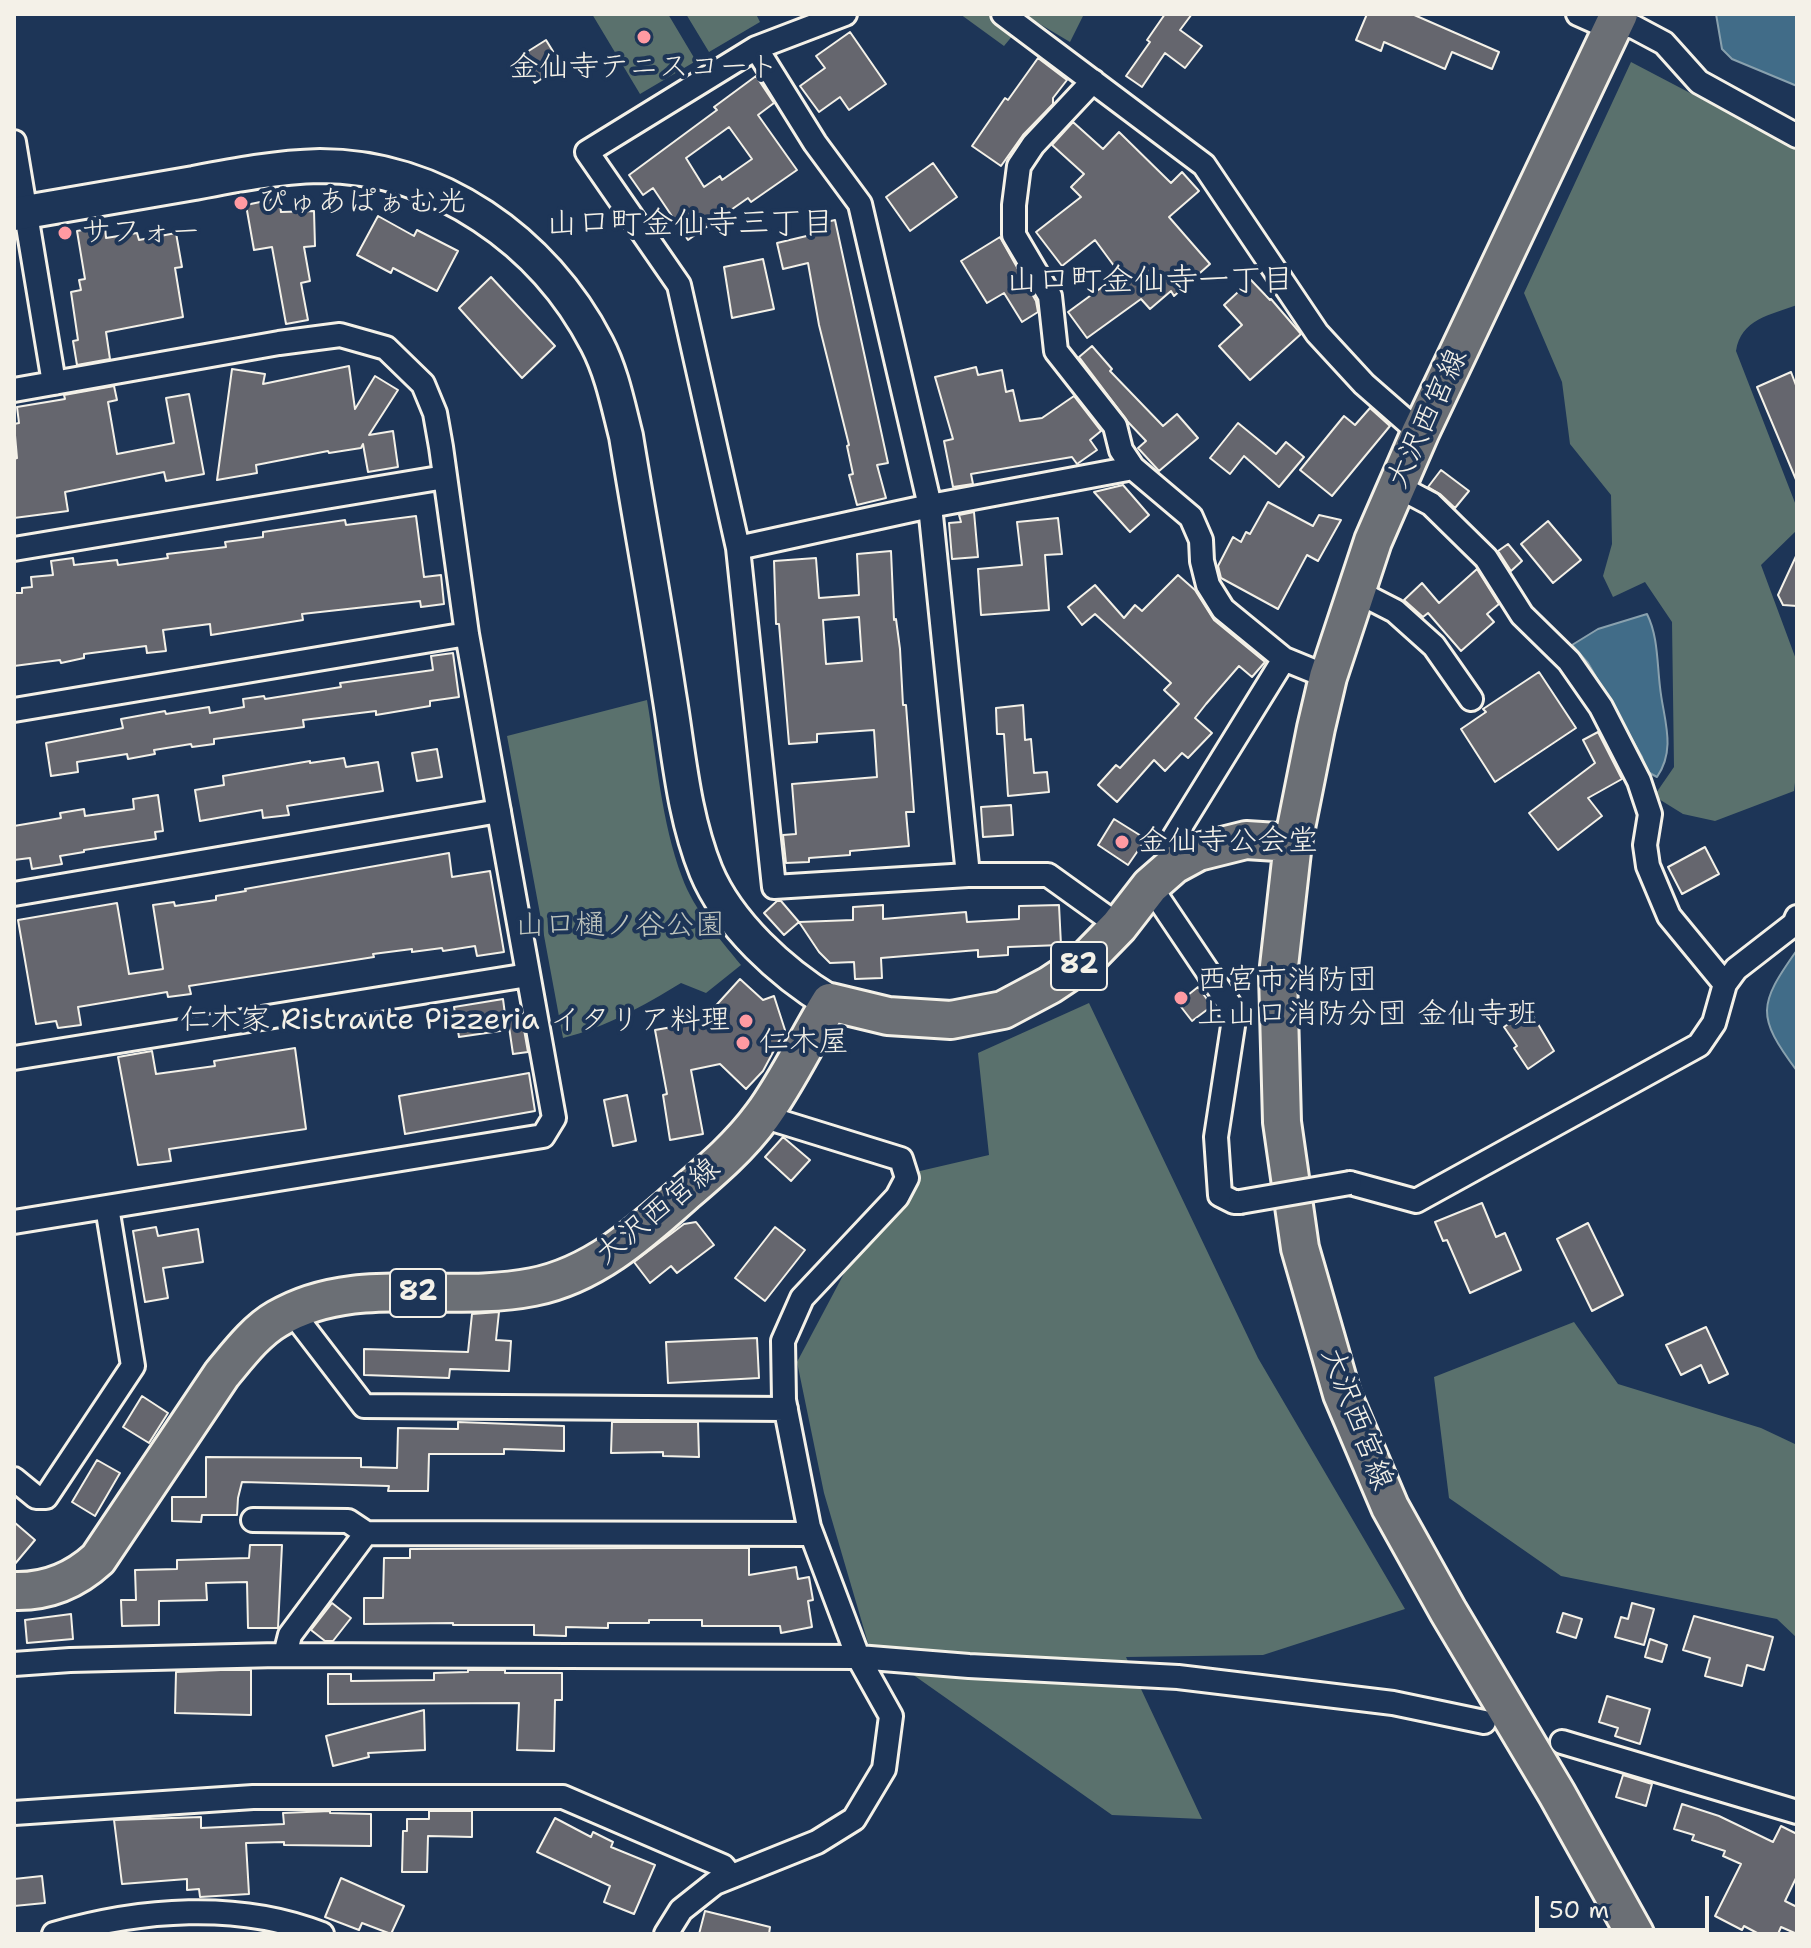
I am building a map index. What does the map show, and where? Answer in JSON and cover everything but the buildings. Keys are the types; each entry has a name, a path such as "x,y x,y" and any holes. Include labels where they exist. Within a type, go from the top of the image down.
{"main road":[{"name":"大沢西宮線","path":"1617,18 1420,433 1373,541 1328,677 1293,843 1278,975 1282,1122 1300,1248 1342,1394 1390,1507 1635,1934"},
{"name":"82","path":"830,1002 888,1016 951,1020 1003,1010 1083,963 1162,875 1198,852 1246,840 1293,843"},
{"name":"大沢西宮線","path":"14,1591 42,1589 72,1579 98,1559 222,1374 245,1347 276,1319 309,1305 360,1293 475,1293 534,1287 583,1271 633,1239 738,1147 762,1116 830,1002"}],"street":[{"path":"845,14 756,48 587,152 679,285 738,548 774,887 968,875 1048,875 1119,926"},
{"path":"1003,14 1204,165 1317,333 1364,384 1420,433"},
{"path":"1578,14 1596,22 1617,18 1664,43 1699,82 1797,136"},
{"path":"756,48 815,143 860,204 930,506 968,875"},
{"path":"1093,81 1033,145 1019,166 1014,235 1050,296 1056,351 1115,426 1121,450 1133,468 1191,517 1201,540 1208,585 1223,609 1284,659 1328,677"},
{"path":"14,142 20,213 54,383"},
{"path":"20,213 264,170 321,166 376,171 416,183 463,204 509,234 557,279 597,344 614,385 628,452 686,806 707,874 736,921 802,984 830,1002"},
{"path":"14,390 340,335 386,348 423,384 435,413 467,634 554,1118 543,1136 14,1222"},
{"path":"738,548 930,506 1133,468"},
{"path":"14,549 445,477"},
{"path":"1397,486 1431,504 1486,558 1522,615 1569,661 1601,707 1639,781 1650,814 1645,845 1648,866 1669,916 1725,984"},
{"path":"1356,591 1395,611 1434,646 1471,699"},
{"path":"14,710 467,634"},
{"path":"1284,659 1174,837 1162,875 1230,1005 1233,1026 1216,1137 1220,1195 1240,1202 1350,1183 1416,1201 1699,1045 1714,1023 1725,984 1736,969 1794,924 1797,917"},
{"path":"14,894 499,811"},
{"path":"14,1058 528,975"},
{"path":"666,1934 681,1910 715,1883 817,1842 854,1819 884,1769 891,1716 858,1657 811,1534 786,1409 783,1341 802,1298 897,1197 907,1178 901,1159 762,1116"},
{"path":"14,1479 36,1497 46,1497 133,1366 107,1207"},
{"path":"292,1312 364,1406 786,1409"},
{"path":"253,1520 348,1521 366,1533 811,1534"},
{"path":"285,1655 290,1635 366,1533"},
{"path":"14,1664 285,1655 858,1657 1178,1677 1393,1703 1484,1722"},
{"path":"1562,1742 1797,1812"},
{"path":"14,1813 253,1797 563,1797 723,1866 731,1876"},
{"path":"54,1934 127,1918 189,1911 252,1916 322,1934"}],"green space":[{"name":"金仙寺テニスコート","path":"592,14 668,14 696,61 640,94"},
{"name":"金仙寺テニスコート","path":"686,14 756,14 760,22 709,52"},
{"path":"960,14 1084,14 1070,42 1028,17 1004,46"},
{"path":"1631,62 1797,149 1797,305 1750,325 1739,340 1736,351 1797,508 1797,530 1761,565 1797,662 1797,766 1794,791 1715,821 1683,814 1654,796 1674,767 1672,622 1645,582 1613,597 1603,576 1612,544 1611,495 1570,444 1562,382 1524,293"},
{"name":"山口樋ノ谷公園","path":"647,700 664,812 682,877 700,912 741,965 706,993 681,983 610,1022 563,1038 507,736"},
{"path":"1089,1003 1258,1358 1405,1609 1263,1655 1126,1657 1202,1819 1112,1815 868,1643 824,1493 797,1362 848,1266 920,1171 989,1155 978,1053"},
{"path":"1574,1322 1618,1384 1761,1428 1797,1445 1797,1638 1777,1619 1561,1576 1449,1498 1434,1377"}],"water":[{"path":"1716,14 1797,14 1797,86 1732,59 1722,49"},
{"path":"1647,614 1655,640 1668,744 1657,777 1646,771 1642,757 1588,663 1572,645 1598,629"},
{"path":"1797,950 1797,1071 1774,1037 1767,1010 1775,984"}],"place":[{"name":"金仙寺テニスコート","path":"644,37"},
{"name":"ぴゅあぱぁむ光","path":"241,203"},
{"name":"サフォー","path":"65,233"},
{"name":"金仙寺公会堂","path":"1122,842"},
{"name":"西宮市消防団 上山口消防分団 金仙寺班","path":"1181,998"},
{"name":"仁木家 Ristrante Pizzeria イタリア料理","path":"746,1021"},
{"name":"仁木屋","path":"743,1043"}],"district":[{"name":"山口町金仙寺三丁目","path":"690,225"},
{"name":"山口町金仙寺一丁目","path":"1150,282"}]}
